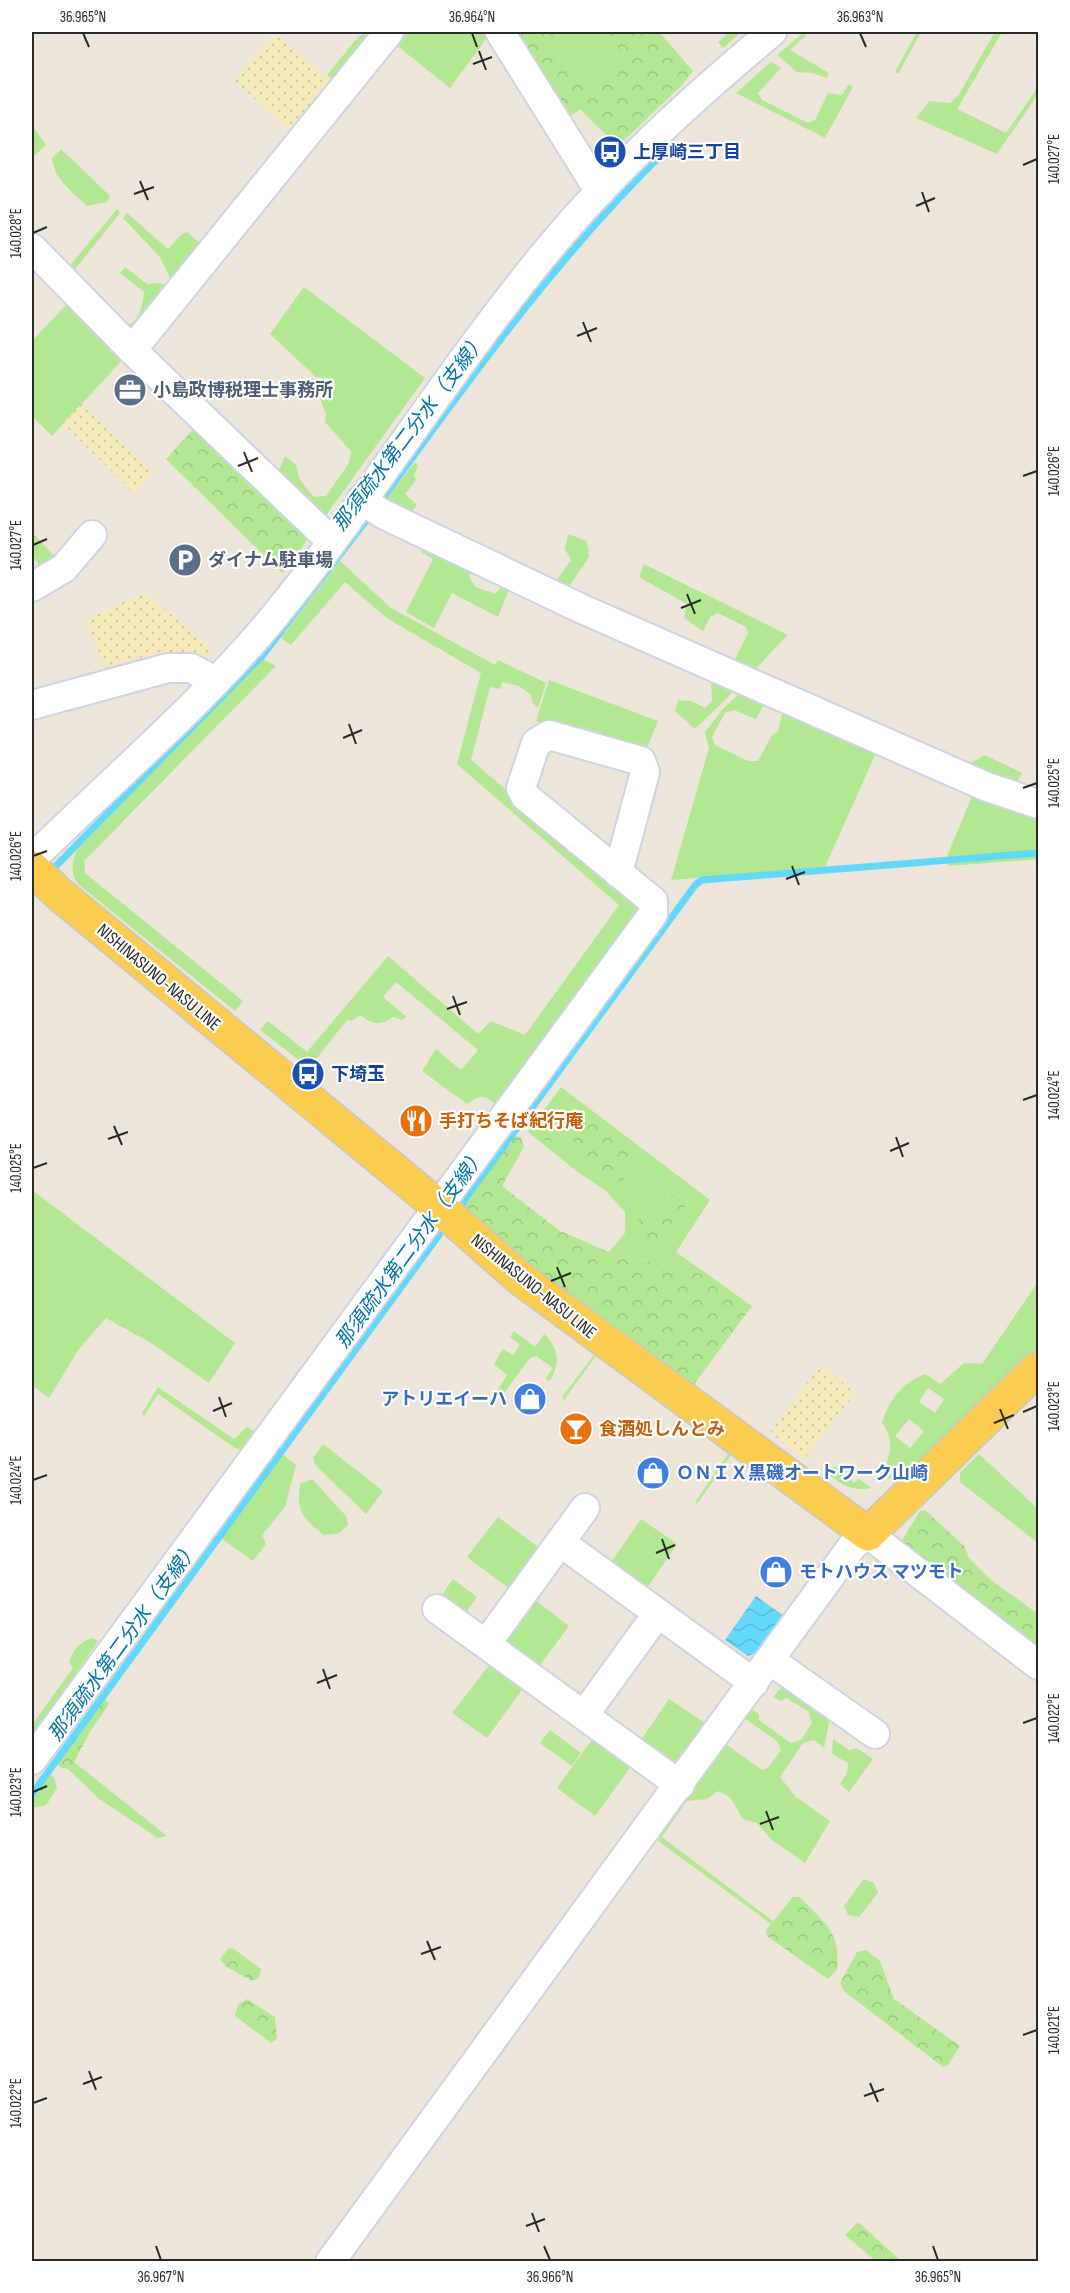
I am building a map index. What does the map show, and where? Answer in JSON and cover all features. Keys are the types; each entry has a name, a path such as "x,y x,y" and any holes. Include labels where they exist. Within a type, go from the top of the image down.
{"main road":[{"name":"NISHINASUNO-NASU LINE","path":"32,868 58,893 438,1207 521,1279 868,1533"},
{"path":"868,1533 1038,1368"}],"street":[{"path":"132,350 389,32"},
{"path":"500,32 600,192"},
{"path":"32,859 215,681 271,620 332,542 503,308 552,245 663,126 772,32"},
{"path":"32,248 132,350 332,542"},
{"path":"362,500 383,513 580,608 987,788 1038,804"},
{"path":"32,587 64,568 92,535"},
{"path":"32,705 168,668 191,668 215,681"},
{"path":"32,1761 653,914 653,902 525,796 521,788 536,743 549,735 641,761 645,772 618,873"},
{"path":"486,1644 585,1508"},
{"path":"330,2262 763,1672 853,1545 868,1533 1038,1665"},
{"path":"560,1542 658,1613 874,1734"},
{"path":"436,1609 680,1785"},
{"path":"584,1715 658,1613"}],"green space":[{"path":"405,32 486,32 489,35 450,88 395,44"},
{"path":"506,32 562,32 550,44 580,83 590,82 614,65 618,48 604,32 659,32 693,71 682,85 615,149 607,136 580,109 564,121"},
{"path":"562,32 604,32 618,48 614,65 590,82 580,83 550,44"},
{"path":"730,32 741,32 723,48 718,42"},
{"path":"917,32 921,32 898,74 895,72"},
{"path":"995,32 1002,32 957,109 1006,133 1038,87 1038,94 997,154 916,118 929,101 950,103 958,96"},
{"path":"803,33 806,36 790,50 829,73 827,78 812,73 797,72 777,55"},
{"path":"364,34 370,37 334,80 327,75 359,36"},
{"path":"771,62 781,68 758,93 762,100 808,123 815,120 828,93 842,95 849,84 853,87 825,138 736,93"},
{"path":"32,125 46,145 34,156 32,155"},
{"path":"61,149 110,196 107,202 87,206 65,185 56,173 52,158"},
{"path":"117,209 120,213 72,273 32,241 32,234 68,268"},
{"path":"127,213 168,249 182,234 187,232 201,244 172,282 160,257 123,218"},
{"path":"125,267 147,284 160,283 168,287 132,334 126,326 137,317 144,292 120,273"},
{"path":"304,287 425,378 324,518 275,480 285,456 296,465 300,480 314,497 326,496 349,463 351,451 325,422 326,415 320,398 335,385 332,379 316,377 270,334"},
{"path":"72,304 125,357 52,436 32,416 32,341 66,305"},
{"path":"197,425 312,534 282,573 166,459"},
{"path":"415,462 418,466 414,475 416,480 405,494 417,505 410,514 385,501"},
{"path":"32,532 59,561 42,571 32,554"},
{"path":"568,534 587,541 589,557 568,588 555,583 571,560 565,549"},
{"path":"426,545 472,568 469,576 475,587 496,594 503,583 510,587 498,617 452,593 434,628 406,612 433,559 421,552"},
{"path":"340,561 391,608 495,665 498,660 546,683 538,708 533,703 530,694 519,686 502,682 500,689 490,687 471,760 641,905 498,1105 482,1097 467,1104 422,1071 436,1049 461,1070 478,1050 396,982 383,997 407,1017 402,1020 393,1017 376,1023 360,1015 352,1021 347,1020 309,1068 260,1030 268,1021 307,1052 388,956 478,1034 491,1021 525,1035 619,905 457,764 481,673 388,619 345,582 291,645 281,638"},
{"path":"644,564 788,635 752,672 732,665 748,633 746,627 718,613 710,617 703,631 684,618 687,604 639,577"},
{"path":"263,659 276,666 84,861 85,873 243,1001 235,1011 78,884 73,872 73,864 76,851"},
{"path":"549,680 658,721 644,755 536,721"},
{"path":"711,681 739,686 695,729 675,711 678,700 691,701 705,708 712,701"},
{"path":"745,688 767,699 756,719 734,710 725,713 712,737 715,745 748,761 758,761 772,735 778,731 784,707 876,753 825,867 671,880 709,748 705,732 722,710"},
{"path":"985,755 1022,773 1015,786 965,766"},
{"path":"976,787 1038,807 1038,859 949,866 947,856"},
{"path":"561,1087 710,1200 676,1252 710,1276 609,1252 625,1233 625,1212 605,1190 579,1173 528,1132","holes":["567,1104 589,1121 606,1124 611,1184 573,1141 562,1138","676,1190 690,1194 683,1211 650,1247 637,1243 631,1230 640,1218 655,1216"]},
{"path":"557,1103 567,1104 589,1121 606,1124 628,1142 631,1163 624,1180 611,1185 573,1141 562,1138 547,1142 537,1133 538,1124"},
{"path":"510,1134 521,1138 524,1147 502,1186 560,1231 609,1252 710,1276 752,1306 692,1387 519,1258 478,1221 461,1201 499,1145"},
{"path":"32,1190 235,1343 209,1383 151,1343 106,1318 79,1349 49,1398 32,1385"},
{"path":"676,1190 690,1194 683,1211 650,1247 637,1243 631,1230 640,1218 655,1216"},
{"path":"1038,1282 1038,1352 899,1489 886,1474 890,1443 882,1423 893,1399 909,1382 925,1374 940,1384 964,1363 982,1364","holes":["928,1388 944,1399 935,1413 919,1402","909,1419 924,1431 910,1448 895,1436"]},
{"path":"514,1331 535,1347 544,1334 555,1351 555,1368 550,1381 545,1379 553,1368 536,1356 530,1358 501,1397 496,1393 507,1375 494,1364 503,1349 513,1355 520,1345 510,1337"},
{"path":"577,1337 598,1353 564,1400 562,1397 594,1355 575,1340"},
{"path":"158,1387 234,1439 247,1427 254,1431 241,1450 235,1448 158,1394 144,1416 142,1413"},
{"path":"687,1419 732,1454 697,1504 695,1502 728,1454 686,1422"},
{"path":"323,1444 383,1491 366,1514 315,1465 313,1458"},
{"path":"282,1454 296,1465 285,1507 262,1535 266,1544 253,1561 221,1538"},
{"path":"979,1454 1038,1509 1038,1543 960,1482 960,1473"},
{"path":"834,1466 854,1483 859,1479 871,1488 859,1489 843,1484 828,1474"},
{"path":"312,1479 346,1516 348,1525 339,1533 324,1535 306,1519 300,1508 300,1484"},
{"path":"925,1510 964,1546 969,1558 991,1580 1038,1614 1038,1656 906,1553 902,1540 920,1511"},
{"path":"498,1517 541,1549 511,1590 467,1557"},
{"path":"641,1519 677,1544 645,1591 609,1565"},
{"path":"453,1579 477,1597 463,1617 439,1599"},
{"path":"531,1597 569,1626 537,1669 505,1646 505,1632"},
{"path":"93,1638 98,1641 32,1736 32,1725 73,1668 69,1662 73,1654 81,1644"},
{"path":"491,1663 524,1687 487,1738 452,1713"},
{"path":"785,1683 830,1718 824,1748 814,1740 803,1743 780,1777 796,1797 830,1821 805,1863 772,1840 757,1823 743,1819 730,1797 718,1791 707,1799 687,1801 662,1837 773,1921 771,1924 653,1837 720,1740 762,1770 768,1768 781,1750 777,1741 741,1716 768,1685 751,1709 759,1714 759,1720 791,1743 801,1740 812,1723 808,1711 786,1698 781,1701 773,1697"},
{"path":"104,1698 109,1704 91,1730 73,1764 68,1769 60,1767 57,1761"},
{"path":"669,1699 711,1727 686,1763 671,1765 639,1743"},
{"path":"550,1730 581,1753 572,1766 540,1743"},
{"path":"594,1737 632,1765 595,1816 557,1788"},
{"path":"833,1739 849,1750 857,1748 873,1759 849,1792 840,1784 847,1773 848,1763 832,1754"},
{"path":"74,1762 167,1836 158,1838 98,1798 68,1769"},
{"path":"48,1774 54,1777 57,1788 46,1805 32,1808 32,1796"},
{"path":"864,1879 874,1883 878,1893 859,1917 848,1915 844,1906"},
{"path":"793,1897 800,1897 823,1921 833,1936 838,1956 837,1970 828,1979 767,1936 766,1930"},
{"path":"229,1948 234,1949 261,1969 259,1978 252,1981 225,1966 220,1959"},
{"path":"866,1950 880,1961 894,1999 960,2046 948,2065 943,2067 844,1991 840,1983 857,1952"},
{"path":"247,1999 275,2017 277,2039 271,2043 235,2016 238,2005"},
{"path":"858,2222 902,2261 876,2261 845,2235"}],"sand":[{"path":"275,34 333,82 293,131 234,81"},
{"path":"81,404 153,473 134,493 63,424"},
{"path":"144,592 214,650 202,662 178,654 166,654 142,657 105,667 85,621"},
{"path":"821,1365 855,1393 804,1459 770,1432"}],"water":[{"path":"756,1596 784,1616 758,1652 748,1656 725,1640"}],"waterway":[{"name":"那須疏水第二分水（支線）","path":"378,505 514,322 586,234 665,151"},
{"name":"那須疏水第二分水（支線）","path":"49,873 262,656 371,514"},
{"name":"那須疏水第二分水（支線）","path":"457,1210 696,884 702,880 1038,853"},
{"name":"那須疏水第二分水（支線）","path":"32,1794 447,1224"}],"place":[{"name":"上厚崎三丁目","path":"610,152"},
{"name":"小島政博税理士事務所","path":"130,390"},
{"name":"ダイナム駐車場","path":"185,560"},
{"name":"下埼玉","path":"308,1074"},
{"name":"手打ちそば紀行庵","path":"416,1121"},
{"name":"アトリエイーハ","path":"530,1399"},
{"name":"食酒処しんとみ","path":"576,1429"},
{"name":"ＯＮＩＸ黒磯オートワーク山崎","path":"653,1473"},
{"name":"モトハウス マツモト","path":"776,1572"}]}
